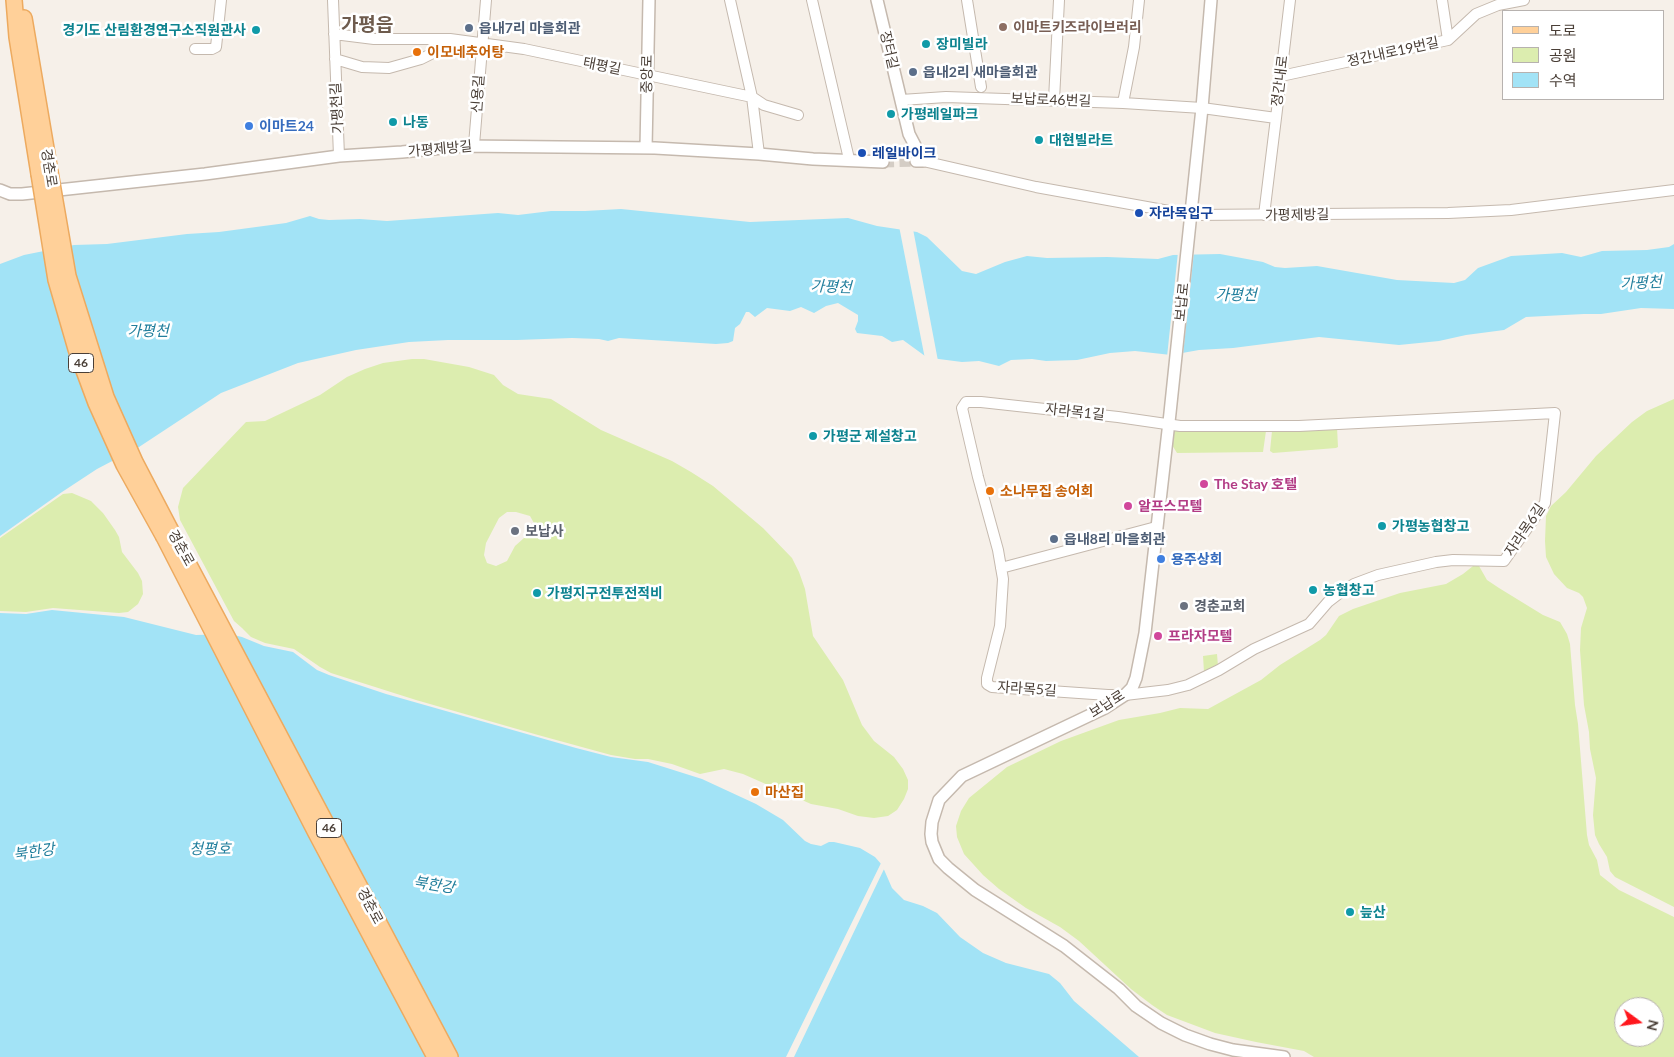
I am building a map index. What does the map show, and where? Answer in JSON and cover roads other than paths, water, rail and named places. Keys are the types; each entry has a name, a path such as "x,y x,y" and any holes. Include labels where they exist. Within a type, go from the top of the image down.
{"main road":[{"name":"경춘로","path":"14,0 17,37 44,173"},
{"name":"경춘로","path":"20,0 29,40 56,280 76,349 96,403 120,456 167,534 450,1057"},
{"name":"경춘로","path":"203,602 435,1057"}],"street":[{"path":"195,49 212,49 216,47 221,0"},
{"name":"가평천길","path":"333,0 339,156"},
{"name":"신용길","path":"474,146 486,0"},
{"name":"중앙로","path":"646,148 649,0"},
{"path":"730,0 752,97 759,154"},
{"path":"812,0 849,159"},
{"name":"장터길","path":"877,0 901,100"},
{"path":"967,0 981,87"},
{"path":"1054,100 1058,0"},
{"path":"1123,103 1134,47 1139,0"},
{"name":"보납로","path":"1211,0 1202,108 1169,419 1148,606 1135,683 1125,695 1105,708 962,776 939,800 931,834 934,849 939,859 948,868 968,884 1064,946 1119,989 1136,1006 1160,1023 1210,1044 1233,1050 1284,1057"},
{"name":"정간내로","path":"1202,108 1276,118 1290,0"},
{"path":"1442,0 1448,40"},
{"name":"정간내로19번길","path":"1281,76 1448,40 1476,14 1498,5 1524,0"},
{"path":"334,34 374,39 450,39 481,43"},
{"name":"가평천길","path":"335,59 362,67 378,69 400,66 430,55 450,39"},
{"name":"태평길","path":"481,43 524,50 752,97 764,105 798,115"},
{"name":"보납로46번길","path":"901,100 946,97 1054,100 1202,108"},
{"name":"가평제방길","path":"901,100 909,134 920,161 1036,186 1191,215 1448,213 1510,210 1674,190"},
{"path":"1264,215 1276,118"},
{"name":"가평제방길","path":"0,190 10,194 47,191 205,174 339,156 474,146 646,148 883,162"},
{"name":"자라목1길","path":"1001,568 962,408 966,402 1118,417 1169,419"},
{"name":"자라목6길","path":"1125,695 1168,690 1188,685 1211,675 1254,649 1309,624 1328,602 1341,592 1354,584 1378,575 1453,560 1504,561 1545,502 1554,413 1299,426 1169,419"},
{"path":"1001,568 1156,527"},
{"name":"자라목5길","path":"1001,568 1003,590 1000,626 987,678 989,686 1125,695"}],"water":[{"name":"가평천","path":"621,209 750,222 848,218 877,226 917,232 927,237 962,271 976,274 1005,262 1027,256 1047,258 1107,257 1158,259 1173,255 1220,254 1263,262 1275,267 1317,266 1397,280 1454,283 1465,280 1478,268 1511,256 1562,253 1581,257 1602,251 1647,250 1669,247 1674,244 1674,309 1641,308 1601,314 1526,317 1504,330 1439,341 1399,345 1319,337 1233,348 1199,350 1171,355 1135,351 1110,353 1077,360 1011,360 999,366 979,361 962,362 931,358 925,356 903,340 892,342 882,336 857,333 855,329 858,315 838,303 826,306 814,313 801,307 790,311 767,308 755,317 746,312 740,324 735,328 733,341 728,343 716,344 619,338 608,341 572,338 409,342 356,350 298,363 221,393 139,447 97,469 0,536 0,264 24,255 74,245 107,244 219,232 286,223 310,216 329,220 360,219 387,221 498,213 518,215 551,211"},
{"name":"청평호","path":"52,610 124,617 196,635 229,634 242,637 264,646 293,652 317,670 386,694 576,748 611,757 648,762 702,779 756,804 783,820 805,841 811,844 821,846 834,842 860,848 875,857 882,865 892,888 904,900 937,913 960,937 983,953 1006,963 1049,974 1060,983 1074,1001 1139,1057 0,1057 0,613 26,614"}],"tunnel":[{"path":"883,162 916,161"}],"place":[{"name":"이마트키즈라이브러리","path":"1003,27"},
{"name":"읍내7리 마을회관","path":"469,28"},
{"name":"경기도 산림환경연구소직원관사","path":"256,30"},
{"name":"장미빌라","path":"926,44"},
{"name":"이모네추어탕","path":"417,52"},
{"name":"읍내2리 새마을회관","path":"913,72"},
{"name":"가평레일파크","path":"891,114"},
{"name":"나동","path":"393,122"},
{"name":"이마트24","path":"249,126"},
{"name":"대현빌라트","path":"1039,140"},
{"name":"레일바이크","path":"862,153"},
{"name":"자라목입구","path":"1139,213"},
{"name":"가평군 제설창고","path":"813,436"},
{"name":"The Stay 호텔","path":"1204,484"},
{"name":"소나무집 송어회","path":"990,491"},
{"name":"알프스모텔","path":"1128,506"},
{"name":"가평농협창고","path":"1382,526"},
{"name":"보납사","path":"515,531"},
{"name":"읍내8리 마을회관","path":"1054,539"},
{"name":"용주상회","path":"1161,559"},
{"name":"농협창고","path":"1313,590"},
{"name":"가평지구전투전적비","path":"537,593"},
{"name":"경춘교회","path":"1184,606"},
{"name":"프라자모텔","path":"1158,636"},
{"name":"마산집","path":"755,792"},
{"name":"늪산","path":"1350,912"}],"district":[{"name":"가평읍","path":"367,25"}],"water label":[{"name":"북한강","path":"34,852"},
{"name":"북한강","path":"434,885"}]}
